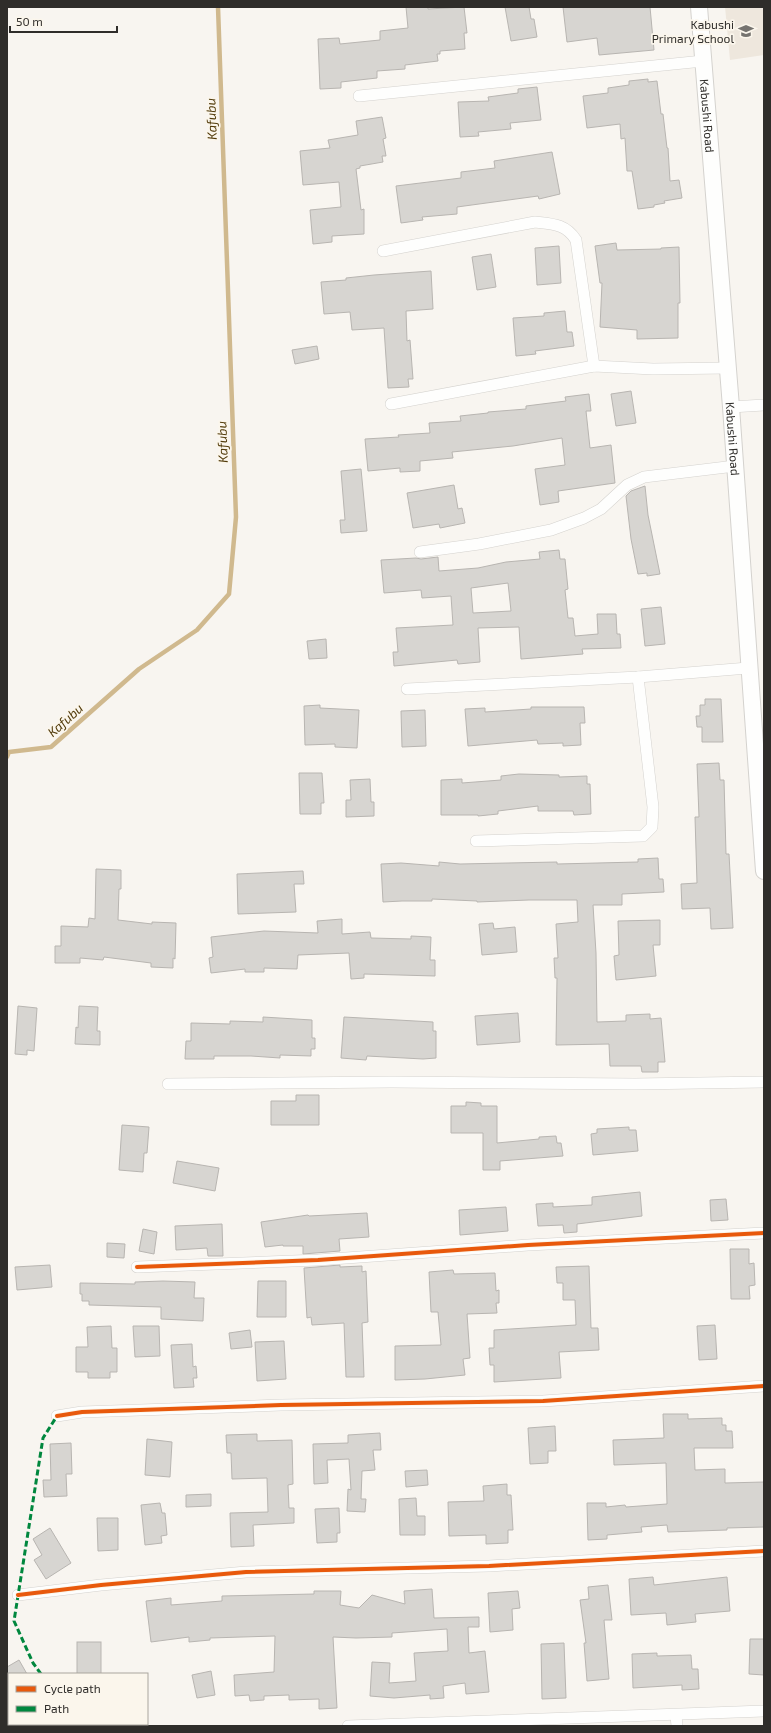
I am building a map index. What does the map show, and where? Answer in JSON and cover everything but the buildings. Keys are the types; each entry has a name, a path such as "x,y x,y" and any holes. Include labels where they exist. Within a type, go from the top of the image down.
{"main road":[{"name":"Kabushi Road","path":"698,7 731,407 748,668 764,871"}],"street":[{"path":"359,96 703,61"},
{"path":"383,251 535,222 560,226 570,231 576,240 594,366"},
{"path":"391,404 594,366 653,369 727,368"},
{"path":"731,407 764,405"},
{"path":"420,552 479,544 551,530 584,518 601,509 627,485 644,477 735,466"},
{"path":"407,689 638,677 748,668"},
{"path":"476,841 643,836 652,827 654,807 638,677"},
{"path":"168,1084 392,1082 635,1084 764,1082"},
{"path":"137,1268 318,1260 528,1245 764,1233"},
{"path":"56,1416 82,1412 281,1405 543,1401 764,1386"},
{"path":"18,1595 101,1585 246,1572 489,1566 764,1551"},
{"path":"348,1726 676,1721 764,1711"}],"shaded area":[{"name":"Kabushi Primary School","path":"725,7 764,7 764,55 730,60"}],"waterway":[{"name":"Kafubu","path":"7,757 9,752 51,747 139,669 197,630 229,594 236,517 218,7"}],"marked path":[{"path":"40,1673 33,1663 14,1621 43,1438 57,1416"}],"cycle path":[{"path":"137,1267 318,1260 528,1245 764,1233"},
{"path":"57,1416 82,1412 281,1405 543,1401 764,1386"},
{"path":"18,1595 101,1585 246,1572 489,1566 764,1551"}],"place":[{"name":"Kabushi Primary School","path":"746,31"}]}
